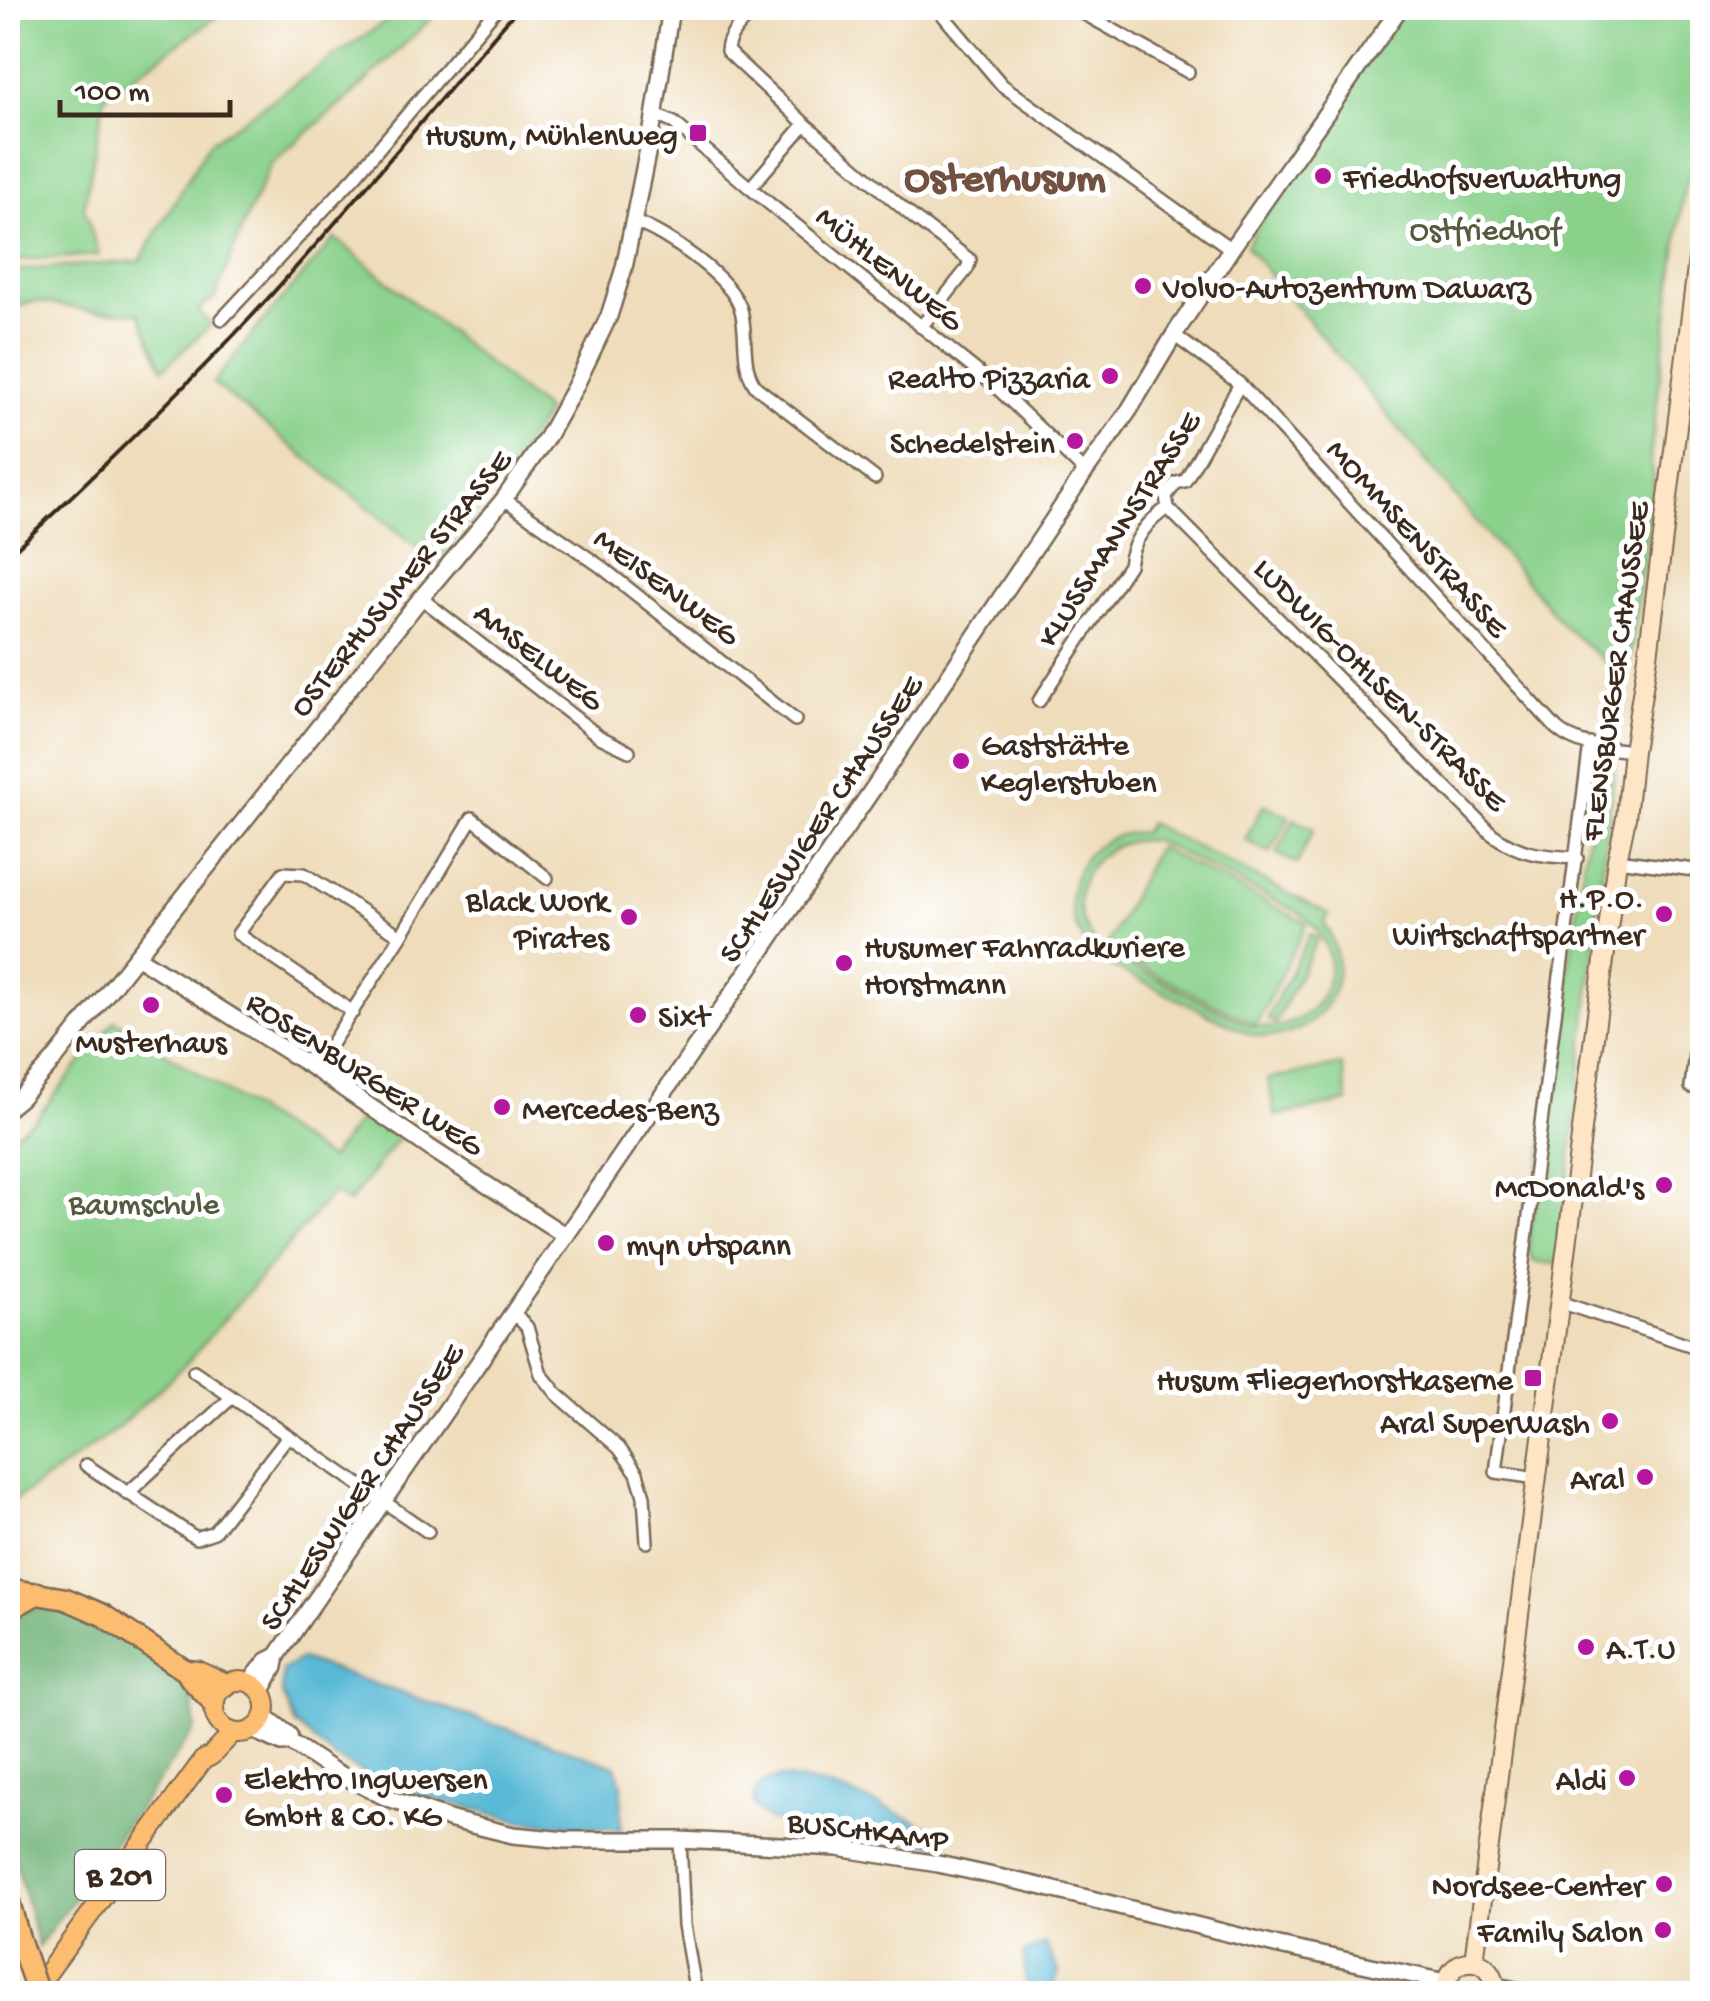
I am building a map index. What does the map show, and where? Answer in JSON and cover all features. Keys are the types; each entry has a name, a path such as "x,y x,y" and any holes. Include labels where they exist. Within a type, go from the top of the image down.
{"highway":[{"path":"8,1588 66,1599 103,1615 186,1671 191,1680 220,1694"},
{"path":"8,1610 38,1593"},
{"path":"8,1898 36,1994"}],"main road":[{"name":"FLENSBURGER CHAUSSEE","path":"1474,1961 1702,228"},
{"path":"233,1682 255,1687 266,1708 259,1723 241,1734 226,1729 214,1711 220,1694 233,1682"},
{"name":"B 201","path":"36,1994 203,1760 202,1751 226,1729"},
{"path":"1446,1988 1455,1967 1474,1961 1491,1971 1496,1990"}],"street":[{"path":"222,318 356,175 497,8"},
{"name":"OSTERHUSUMER STRASSE","path":"8,1108 54,1061 504,499 553,427 609,316 624,268 670,8"},
{"path":"756,8 732,34 727,51 914,218 970,260 922,327"},
{"path":"937,8 1002,85 1230,249"},
{"path":"1074,8 1188,72"},
{"name":"SCHLESWIGER CHAUSSEE","path":"255,1687 274,1667 276,1656 877,783 1128,412 1230,249 1400,8"},
{"name":"MÜHLENWEG","path":"654,114 674,123 994,384 1085,472"},
{"path":"750,188 805,124"},
{"path":"634,222 654,230 695,258 734,294 741,310 747,368 756,387 875,478"},
{"name":"MOMMSENSTRASSE","path":"1174,335 1240,384 1558,730 1573,740 1633,751"},
{"name":"KLUSSMANNSTRASSE","path":"1039,701 1129,564 1131,550 1154,516 1168,508 1166,496 1176,483 1185,480 1240,384"},
{"name":"MEISENWEG","path":"504,499 614,577 795,720"},
{"name":"LUDWIG-OHLSEN-STRASSE","path":"1168,508 1492,834 1511,848 1538,856 1576,858"},
{"name":"AMSELWEG","path":"421,598 600,736 629,751"},
{"name":"FLENSBURGER CHAUSSEE","path":"1538,1478 1496,1472 1590,744"},
{"path":"315,1069 472,818 547,878"},
{"path":"1617,860 1702,871"},
{"path":"353,1012 238,934 283,873 304,874 401,936"},
{"name":"ROSENBURGER WEG","path":"136,956 566,1236"},
{"path":"1702,995 1691,1087 1702,1088"},
{"path":"1559,1302 1702,1350"},
{"path":"513,1312 527,1327 541,1374 557,1394 619,1448 637,1473 644,1496 647,1542"},
{"path":"194,1372 428,1532"},
{"path":"128,1494 230,1398"},
{"path":"86,1465 196,1538 214,1532 288,1436"},
{"name":"BUSCHKAMP","path":"259,1723 282,1743 290,1742 366,1789 452,1820 513,1835 838,1848 938,1864 1446,1988"},
{"path":"680,1840 684,1925 696,1994"},
{"path":"1496,1990 1534,1994"}],"green space":[{"path":"8,8 229,8 105,96 84,207 99,255 8,261"},
{"path":"405,8 442,8 354,93 272,162 215,297 198,310 211,325 163,369 139,313 89,311 36,301 8,310 8,271 140,261 209,143"},
{"name":"Ostfriedhof","path":"1404,8 1683,8 1702,33 1702,108 1694,162 1684,188 1650,457 1654,479 1627,681 1564,626 1246,246 1294,165"},
{"path":"335,238 547,412 496,489 437,563 213,383"},
{"path":"1599,756 1615,760 1559,1264 1534,1262 1528,1249"},
{"path":"1264,804 1289,817 1270,853 1245,840"},
{"path":"1294,819 1314,829 1297,864 1277,854"},
{"path":"1149,823 1329,914 1324,924 1334,945 1338,967 1326,1006 1312,1021 1273,1036 1249,1034 1107,964 1088,946 1076,926 1071,904 1073,882 1082,863 1097,847 1118,836 1144,832","holes":["1153,841 1300,913 1318,931 1327,951 1329,972 1324,992 1312,1009 1295,1021 1274,1027 1248,1025 1115,958 1097,944 1085,927 1080,909 1080,890 1087,872 1099,857 1116,846"]},
{"path":"1157,847 1307,923 1256,1025 1105,949"},
{"path":"1310,934 1318,938 1275,1023 1267,1019"},
{"name":"Baumschule","path":"115,1020 329,1159 368,1109 402,1133 349,1203 333,1193 184,1366 113,1432 8,1505 8,1139 36,1118"},
{"path":"1342,1065 1348,1102 1275,1116 1268,1079"},
{"path":"63,1607 83,1615 163,1667 191,1691 196,1729 38,1947 8,1832 8,1622 21,1613"}],"water":[{"path":"301,1659 616,1766 622,1786 621,1830 522,1821 393,1788 335,1758 295,1725 282,1694 282,1670"},
{"path":"781,1778 821,1785 864,1799 944,1835 946,1843 941,1846 767,1819 754,1806 755,1794 764,1783"},
{"path":"1045,1943 1059,1972 1051,1993 1026,1993 1024,1953"}],"railway":[{"path":"8,556 251,317 518,8"}],"place":[{"name":"Husum, Mühlenweg","path":"698,133"},
{"name":"Friedhofsverwaltung","path":"1323,176"},
{"name":"Volvo-Autozentrum Dawarz","path":"1143,286"},
{"name":"Realto Pizzaria","path":"1110,376"},
{"name":"Schedelstein","path":"1075,441"},
{"name":"Gaststätte Keglerstuben","path":"961,761"},
{"name":"H.P.O. Wirtschaftspartner","path":"1664,914"},
{"name":"Black Work Pirates","path":"629,917"},
{"name":"Husumer Fahrradkuriere Horstmann","path":"844,963"},
{"name":"Musterhaus","path":"151,1005"},
{"name":"Sixt","path":"638,1015"},
{"name":"Mercedes-Benz","path":"502,1107"},
{"name":"McDonald's","path":"1664,1185"},
{"name":"myn utspann","path":"606,1243"},
{"name":"Husum Fliegerhorstkaserne","path":"1533,1378"},
{"name":"Aral SuperWash","path":"1610,1421"},
{"name":"Aral","path":"1645,1477"},
{"name":"A.T.U","path":"1586,1647"},
{"name":"Aldi","path":"1627,1778"},
{"name":"Elektro Ingwersen GmbH & Co. KG","path":"224,1795"},
{"name":"Nordsee-Center","path":"1664,1884"},
{"name":"Family Salon","path":"1663,1930"}],"district":[{"name":"Osterhusum","path":"1005,174"}]}
